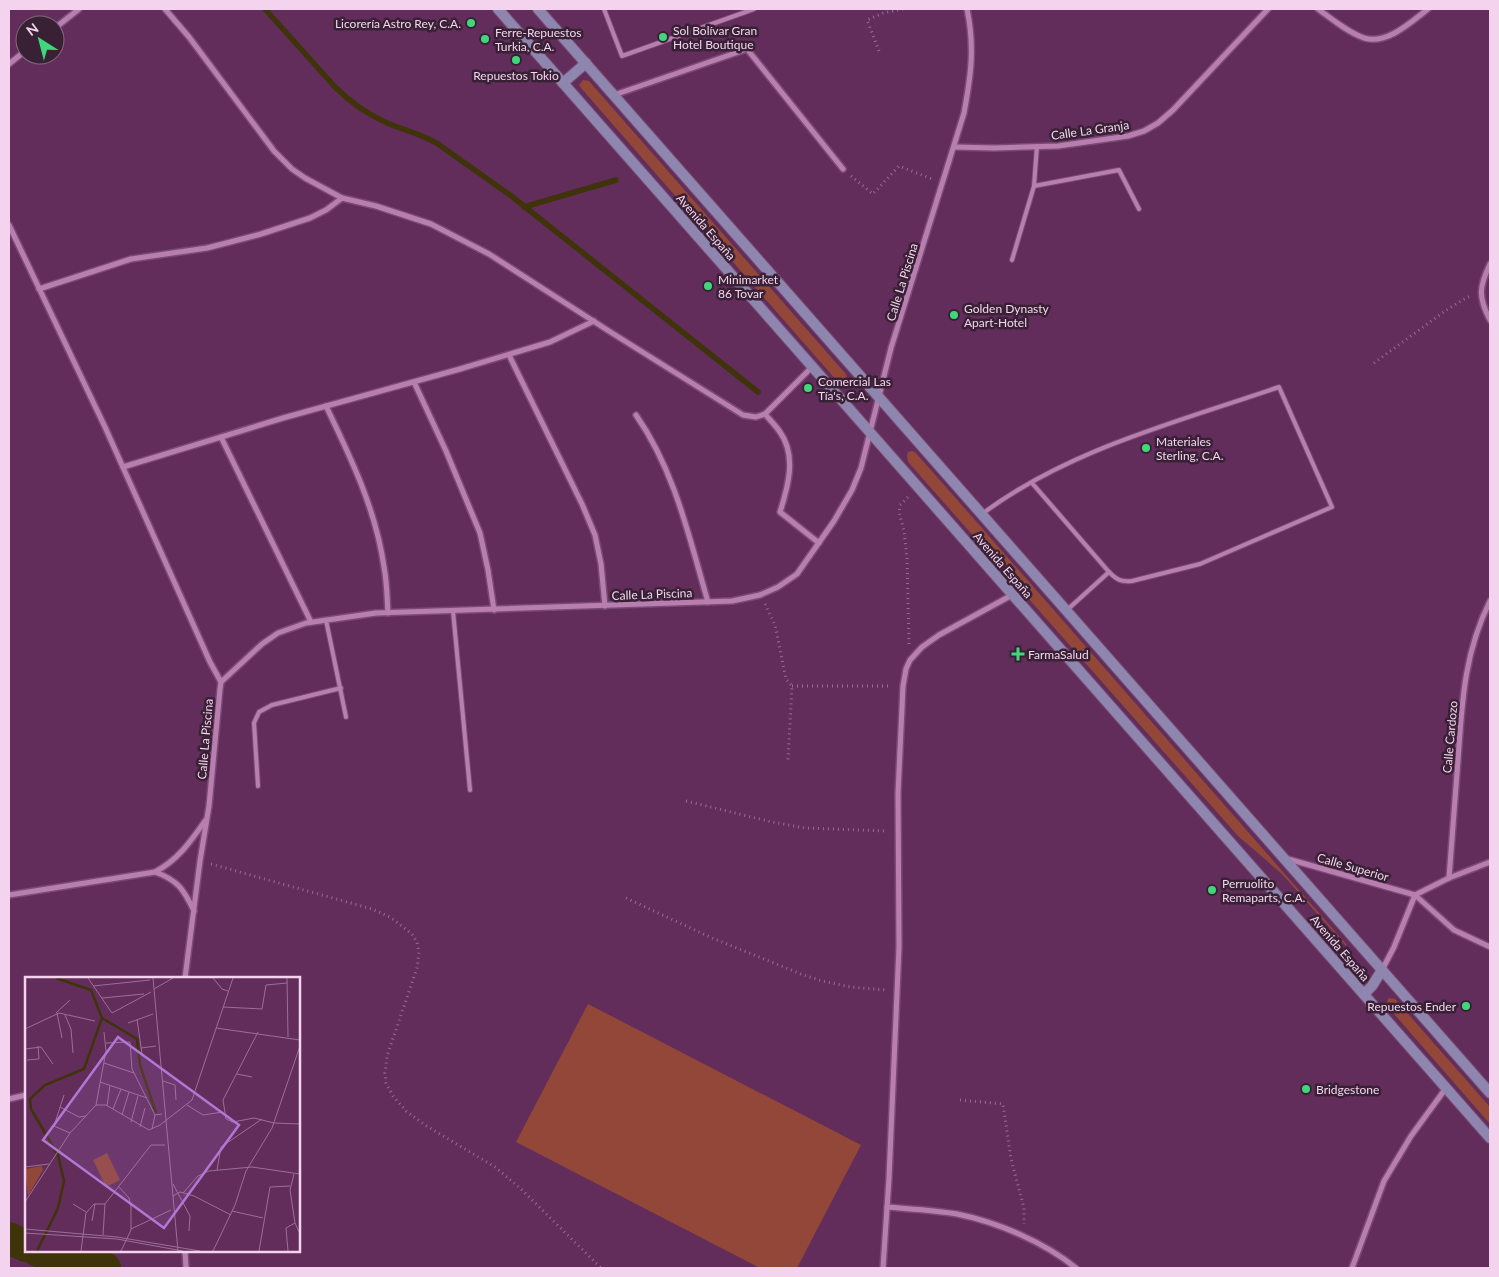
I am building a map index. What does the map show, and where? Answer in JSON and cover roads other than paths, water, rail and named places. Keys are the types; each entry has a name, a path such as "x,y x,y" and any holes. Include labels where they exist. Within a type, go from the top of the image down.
{"main road":[{"name":"Avenida España","path":"498,9 1490,1138"},
{"name":"Avenida España","path":"538,9 1490,1093"},
{"path":"563,83 586,63"},
{"path":"1364,994 1372,986 1382,970"}],"street":[{"path":"65,20 79,9"},
{"path":"165,9 274,150 292,169 305,178 342,198 376,206 439,228 489,254 742,414 756,417 765,414 812,367"},
{"name":"Calle La Piscina","path":"184,977 207,819 221,682 262,644 278,633 306,623 388,613 732,601 778,587 797,574 852,490 861,468 891,348 964,113 971,78 971,28 967,9"},
{"name":"Calle La Granja","path":"954,146 994,148 1058,146 1128,136 1144,131 1158,123 1173,110 1268,9"},
{"path":"1318,9 1355,34 1372,39 1390,35 1428,9"},
{"path":"614,95 747,49 843,170"},
{"path":"39,289 131,259 207,248 261,234 310,218 326,210 342,198"},
{"path":"9,225 123,467 210,662 221,682"},
{"path":"1490,264 1481,284 1481,298 1490,320"},
{"path":"123,467 326,406 509,355 550,342 594,321"},
{"path":"509,355 582,504 595,535 602,564 605,606"},
{"path":"414,382 446,451 480,533 494,610"},
{"path":"326,406 350,456 377,531 384,567 388,613"},
{"path":"636,414 666,466 708,602"},
{"path":"765,414 786,442 788,453 790,470 788,489 780,512 818,543"},
{"path":"221,437 312,622"},
{"path":"883,1268 897,990 898,794 903,686 906,669 910,660 922,647 939,635 1012,594"},
{"name":"Calle Cardozo","path":"1449,878 1465,676 1470,652 1490,601"},
{"path":"9,895 156,872 183,851 207,819"},
{"name":"Calle Superior","path":"1285,859 1415,895"},
{"path":"1382,970 1394,947 1415,895 1449,878 1490,862"},
{"path":"156,872 178,884 194,911"},
{"path":"1415,895 1454,930 1490,947"},
{"path":"1352,1268 1384,1181 1411,1136 1446,1088"},
{"path":"9,1099 25,1094"},
{"path":"887,1207 956,1214 978,1219 1035,1241 1076,1268"},
{"path":"185,1252 186,1268"}],"lane":[{"path":"604,9 622,56 754,9"},
{"path":"734,9 736,15"},
{"path":"1012,260 1034,186 1037,146"},
{"path":"1034,186 1119,170 1139,209"},
{"path":"982,514 1005,497 1054,470 1112,444 1279,387 1332,507 1200,564 1123,582 1116,579 1032,483"},
{"path":"1067,610 1110,572"},
{"path":"453,611 470,790"},
{"path":"326,620 346,717"},
{"path":"258,786 254,723 255,717 259,712 272,705 340,688"}],"waterway":[{"path":"265,9 335,87 353,103 393,126 438,144 510,195 758,392"},
{"path":"524,207 616,180"},
{"path":"9,1238 25,1246"},
{"path":"40,1252 68,1264 105,1268"}],"place":[{"name":"Licorería Astro Rey, C.A.","path":"471,23"},
{"name":"Sol Bolívar Gran Hotel Boutique","path":"663,37"},
{"name":"Ferre-Repuestos Turkia, C.A.","path":"485,39"},
{"name":"Repuestos Tokio","path":"516,60"},
{"name":"Minimarket 86 Tovar","path":"708,286"},
{"name":"Golden Dynasty Apart-Hotel","path":"954,315"},
{"name":"Comercial Las Tía's, C.A.","path":"808,388"},
{"name":"Materiales Sterling, C.A.","path":"1146,448"},
{"name":"FarmaSalud","path":"1018,654"},
{"name":"Perruolito Remaparts, C.A.","path":"1212,890"},
{"name":"Repuestos Ender","path":"1466,1006"},
{"name":"Bridgestone","path":"1306,1089"}]}
